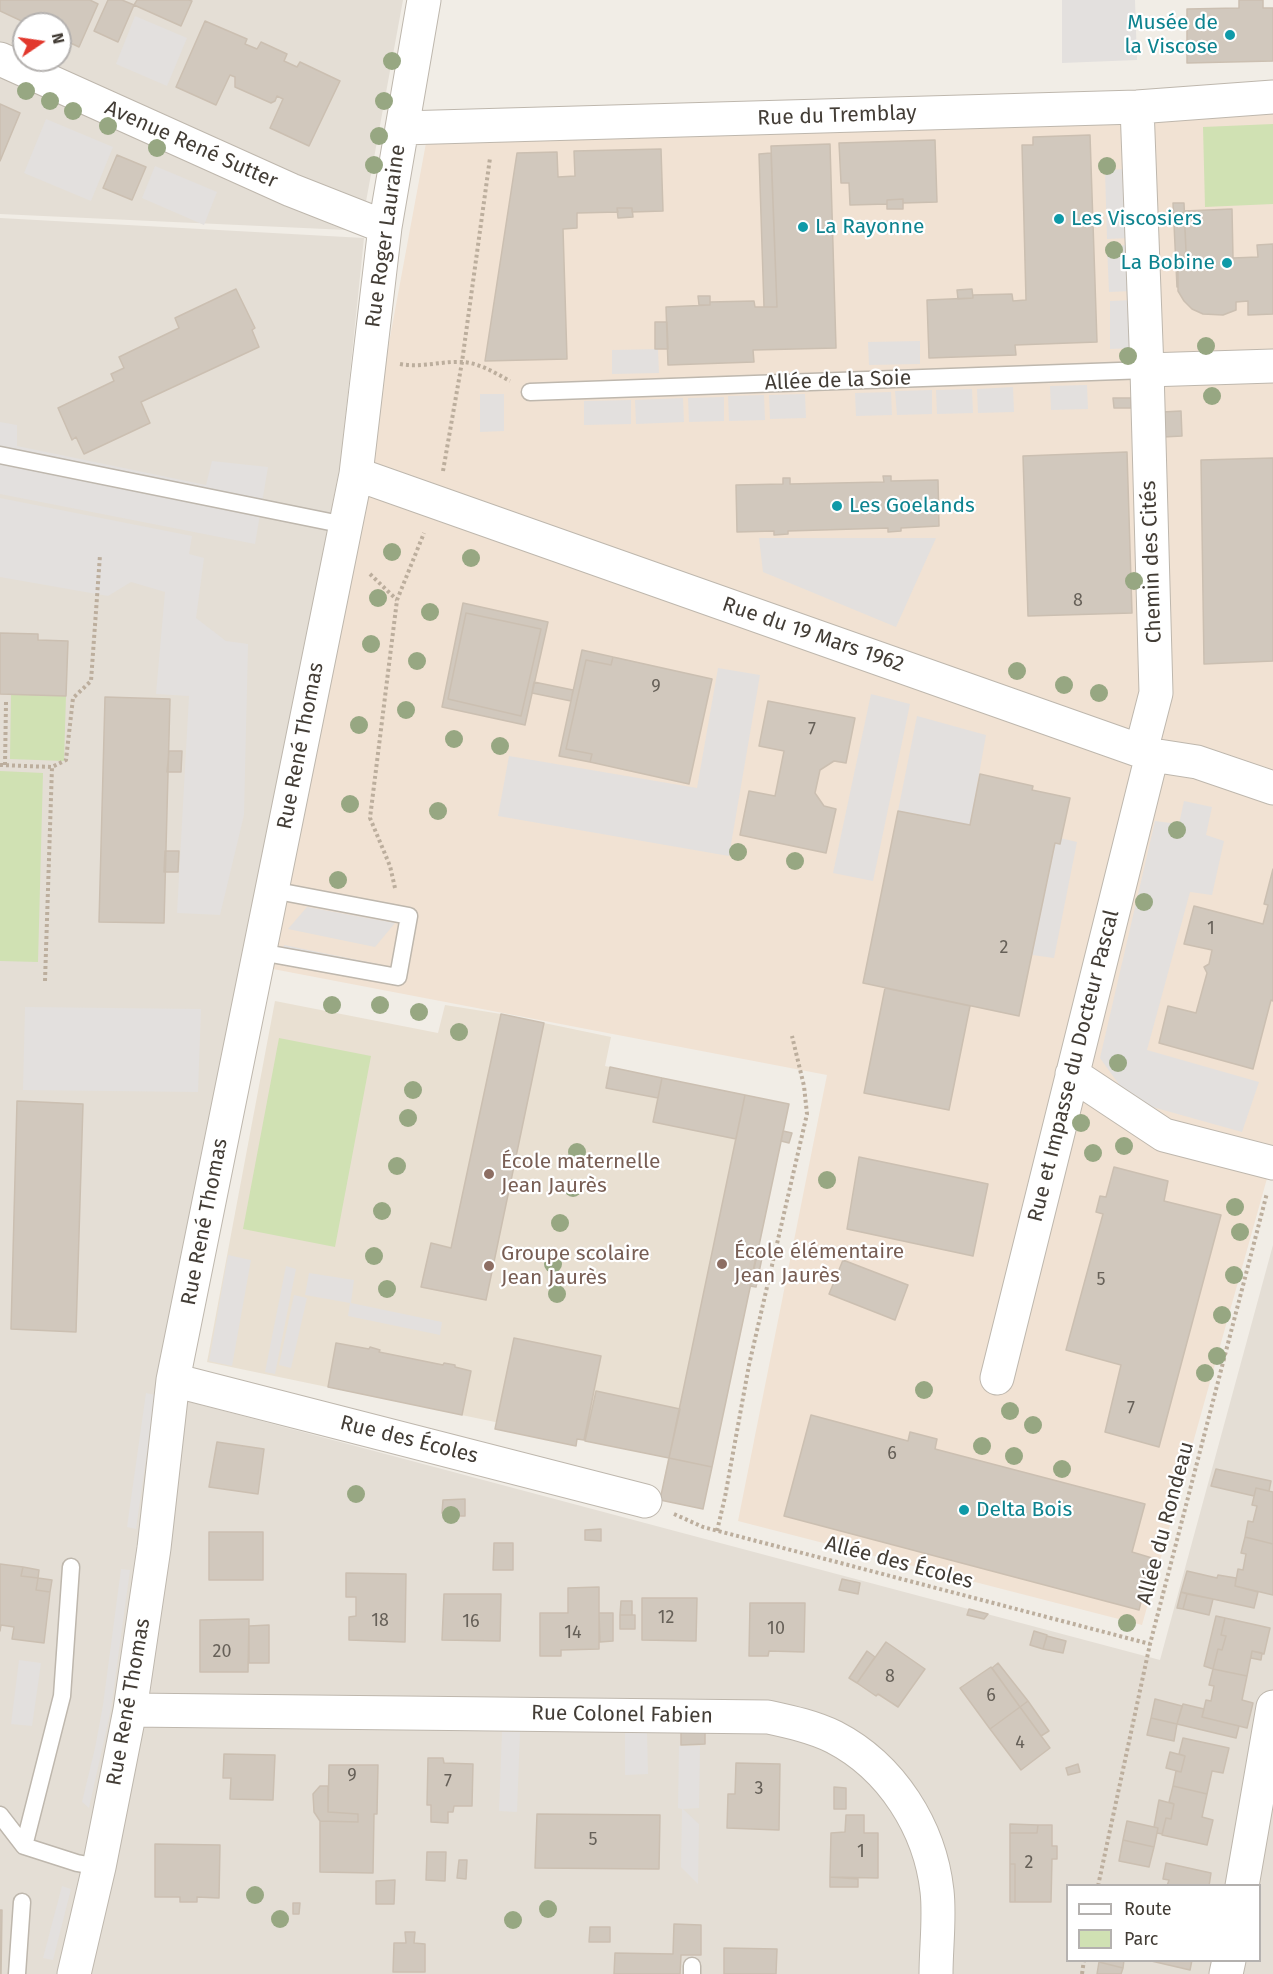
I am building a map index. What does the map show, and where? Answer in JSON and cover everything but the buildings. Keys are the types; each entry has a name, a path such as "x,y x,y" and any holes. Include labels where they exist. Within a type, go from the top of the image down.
{"street":[{"name":"Rue Roger Lauraine","path":"356,474 385,227 424,0"},
{"name":"Avenue René Sutter","path":"0,59 291,190 385,227"},
{"name":"Rue du Tremblay","path":"402,128 1137,108 1273,97"},
{"name":"Chemin des Cités","path":"1137,108 1156,693 1146,753"},
{"path":"1147,370 1273,366"},
{"name":"Rue René Thomas","path":"74,1974 99,1867 130,1710 154,1548 173,1380 356,474"},
{"name":"Rue du 19 Mars 1962","path":"356,474 1146,753 1197,762 1273,788"},
{"name":"Rue et Impasse du Docteur Pascal","path":"997,1378 1146,753"},
{"path":"1071,1074 1164,1135 1272,1173"},
{"name":"Rue des Écoles","path":"173,1380 645,1501"},
{"path":"1242,1884 1273,1707"},
{"name":"Rue Colonel Fabien","path":"130,1710 768,1717 803,1725 834,1737 875,1767 904,1799 921,1830 937,1892 936,1974"}],"lane":[{"name":"Allée de la Soie","path":"530,392 1147,370"},
{"path":"0,455 345,525"},
{"path":"260,952 398,977 409,916 273,890"},
{"path":"24,1846 62,1696 71,1567"},
{"path":"0,1815 24,1846 76,1863 99,1867"},
{"path":"17,1974 22,1902"}],"path":[{"path":"369,358 413,366 462,362 482,366 530,392"},
{"path":"6,702 2,765 52,767 66,760 73,698 91,681 100,555"},
{"path":"45,981 52,767"},
{"path":"717,1531 749,1365 807,1114 804,1086 792,1035"},
{"name":"Allée du Rondeau","path":"1098,1884 1150,1644 1272,1173"},
{"name":"Allée des Écoles","path":"645,1501 717,1531 1150,1644"}],"shaded area":[{"path":"0,0 403,0 365,207 347,230 0,214"},
{"path":"1062,0 1135,0 1137,60 1062,63"},
{"path":"135,16 187,38 167,86 116,64"},
{"path":"1273,113 1273,1157 1142,1625 738,1521 827,1075 273,969 426,143"},
{"path":"46,119 113,147 91,201 24,173"},
{"path":"155,166 217,192 204,225 142,198"},
{"path":"1129,169 1131,238 1107,239 1105,170"},
{"path":"0,218 364,238 341,460 160,1394 1160,1660 1273,1245 1273,1974 0,1974"},
{"path":"1131,245 1132,291 1109,292 1107,246"},
{"path":"1133,300 1135,348 1110,349 1110,301"},
{"path":"920,341 920,364 869,365 868,342"},
{"path":"658,349 659,373 612,374 612,350"},
{"path":"1087,385 1088,409 1051,410 1050,386"},
{"path":"1013,387 1014,412 978,413 977,389"},
{"path":"972,389 973,413 937,414 936,390"},
{"path":"932,390 932,414 897,415 895,391"},
{"path":"891,392 892,415 856,416 855,393"},
{"path":"480,394 504,394 504,431 480,432"},
{"path":"805,394 806,418 770,419 769,395"},
{"path":"764,395 765,420 729,421 728,396"},
{"path":"724,397 724,421 689,422 688,398"},
{"path":"683,398 684,422 636,424 635,400"},
{"path":"631,400 631,424 584,425 584,401"},
{"path":"0,422 17,425 17,446 206,485 212,461 268,467 255,544 0,494"},
{"path":"0,498 192,536 189,554 204,558 196,618 226,641 248,644 244,815 220,915 177,913 189,696 156,694 165,592 131,582 108,596 0,577"},
{"path":"759,538 936,538 896,627 763,572"},
{"path":"718,668 760,675 729,856 498,816 509,756 697,788"},
{"path":"871,694 910,704 873,881 833,873"},
{"path":"917,716 986,735 970,825 898,811"},
{"path":"1184,801 1212,807 1206,835 1224,841 1212,895 1190,892 1147,1050 1259,1082 1242,1132 1131,1101 1100,1058 1155,821 1179,824"},
{"path":"1056,837 1077,842 1054,958 1032,955"},
{"path":"307,907 395,923 375,947 288,929"},
{"path":"284,945 387,966 385,975 282,955"},
{"name":"Groupe scolaire Jean Jaurès","path":"275,1001 438,1033 445,1005 501,1014 611,1037 605,1066 789,1104 703,1509 660,1500 668,1458 207,1362"},
{"path":"25,1007 201,1009 198,1092 23,1090"},
{"path":"228,1255 251,1260 232,1366 209,1361"},
{"path":"286,1266 296,1269 275,1374 265,1372"},
{"path":"309,1273 354,1280 351,1303 442,1322 440,1335 348,1316 350,1303 305,1295"},
{"path":"294,1295 307,1298 291,1368 279,1365"},
{"path":"146,1393 155,1395 136,1529 127,1527"},
{"path":"121,1569 130,1570 111,1709 89,1808 82,1802 103,1705"},
{"path":"19,1660 41,1663 32,1726 11,1724"},
{"path":"502,1732 520,1732 517,1812 499,1811"},
{"path":"625,1733 647,1733 648,1774 625,1775"},
{"path":"679,1746 700,1746 699,1808 683,1809 699,1824 698,1884 681,1867 682,1809 678,1808"},
{"path":"62,1886 71,1889 53,1960 43,1958"}],"green space":[{"path":"1273,124 1273,204 1205,207 1203,127"},
{"path":"11,694 66,696 64,761 10,759"},
{"path":"0,771 43,773 38,962 0,961"},
{"path":"279,1038 371,1056 335,1247 243,1229"}],"place":[{"name":"Musée de la Viscose","path":"1230,35"},
{"name":"Les Viscosiers","path":"1059,219"},
{"name":"La Rayonne","path":"803,227"},
{"name":"La Bobine","path":"1227,263"},
{"name":"Les Goelands","path":"837,506"},
{"name":"École maternelle Jean Jaurès","path":"489,1174"},
{"name":"École élémentaire Jean Jaurès","path":"722,1264"},
{"name":"Groupe scolaire Jean Jaurès","path":"489,1266"},
{"name":"Delta Bois","path":"964,1510"}]}
